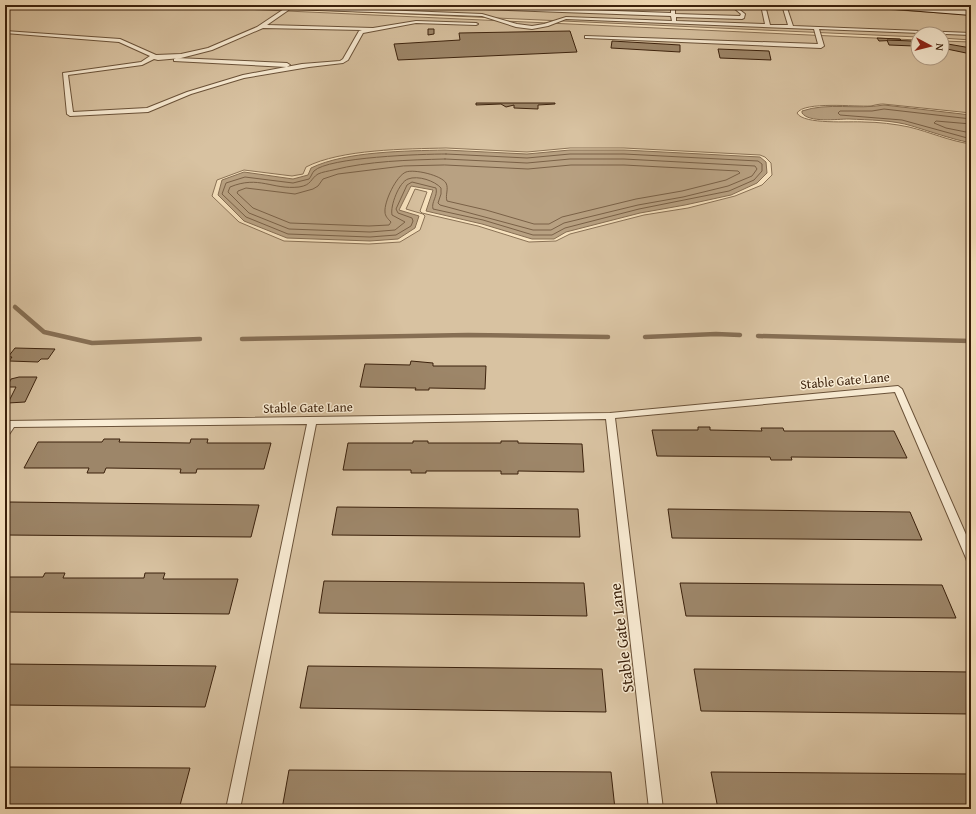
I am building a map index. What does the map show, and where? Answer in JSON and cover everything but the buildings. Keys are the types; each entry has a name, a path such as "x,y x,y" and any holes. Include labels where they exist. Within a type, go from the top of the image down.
{"main road":[{"path":"883,5 971,12"}],"lane":[{"path":"218,5 290,6 482,15 521,26 532,27 540,27 566,18 971,34"},
{"path":"399,5 515,7 604,13 650,12 673,15 742,18 742,14 736,8 682,5"},
{"path":"398,12 403,5"},
{"path":"558,11 559,5"},
{"path":"580,12 581,5"},
{"path":"604,5 604,13"},
{"path":"673,5 674,22"},
{"path":"763,5 768,26"},
{"path":"784,5 790,27"},
{"path":"266,21 270,6"},
{"path":"290,6 266,21 261,26 246,34 196,53 181,56 153,56 142,63 65,74 70,114 148,110 189,93 243,77 307,66 342,62 345,60 361,32 373,29 416,22 476,24"},
{"path":"696,6 696,16"},
{"path":"718,6 720,18"},
{"path":"261,26 373,29"},
{"path":"587,38 821,46 816,28"},
{"path":"5,32 120,41 153,56 172,60 307,66"},
{"path":"204,62 219,45"},
{"name":"Stable Gate Lane","path":"8,424 610,416 898,389 971,558"},
{"name":"Stable Gate Lane","path":"610,416 656,809"},
{"path":"233,809 312,421"},
{"path":"5,434 8,424"}],"shaded area":[{"path":"5,5 156,5 910,40 910,66 950,66 950,41 971,42 971,113 878,104 871,106 831,105 809,107 802,109 797,113 801,117 817,121 875,122 904,126 955,141 971,144 971,809 5,809","holes":["446,148 527,152 570,148 624,148 760,155 765,157 771,163 772,175 762,185 735,196 688,208 644,215 570,234 556,241 529,242 478,226 422,213 420,211 427,192 415,189 406,209 425,216 420,230 400,242 369,244 284,241 239,222 212,196 217,180 244,170 292,176 303,174 306,167 320,161 355,153"]},
{"path":"208,5 823,5 971,15 971,40 950,39 950,26 910,26 910,37"}],"water":[{"path":"884,105 971,115 971,143 897,123 849,119 817,119 806,116 802,113 802,111 812,108 832,106 863,107"},
{"path":"445,150 527,154 570,150 624,150 760,157 766,162 767,173 757,183 731,195 640,213 566,232 554,239 532,239 482,224 426,211 433,190 411,186 399,210 419,216 415,228 398,239 370,241 287,238 244,221 218,195 222,180 244,172 293,179 308,175 311,168 325,162 341,158 377,153"}],"waterway":[{"path":"15,307 44,332 92,343 200,339"},
{"path":"645,337 716,334 740,335"},
{"path":"242,339 468,335 608,337"},
{"path":"758,336 971,341"}]}
